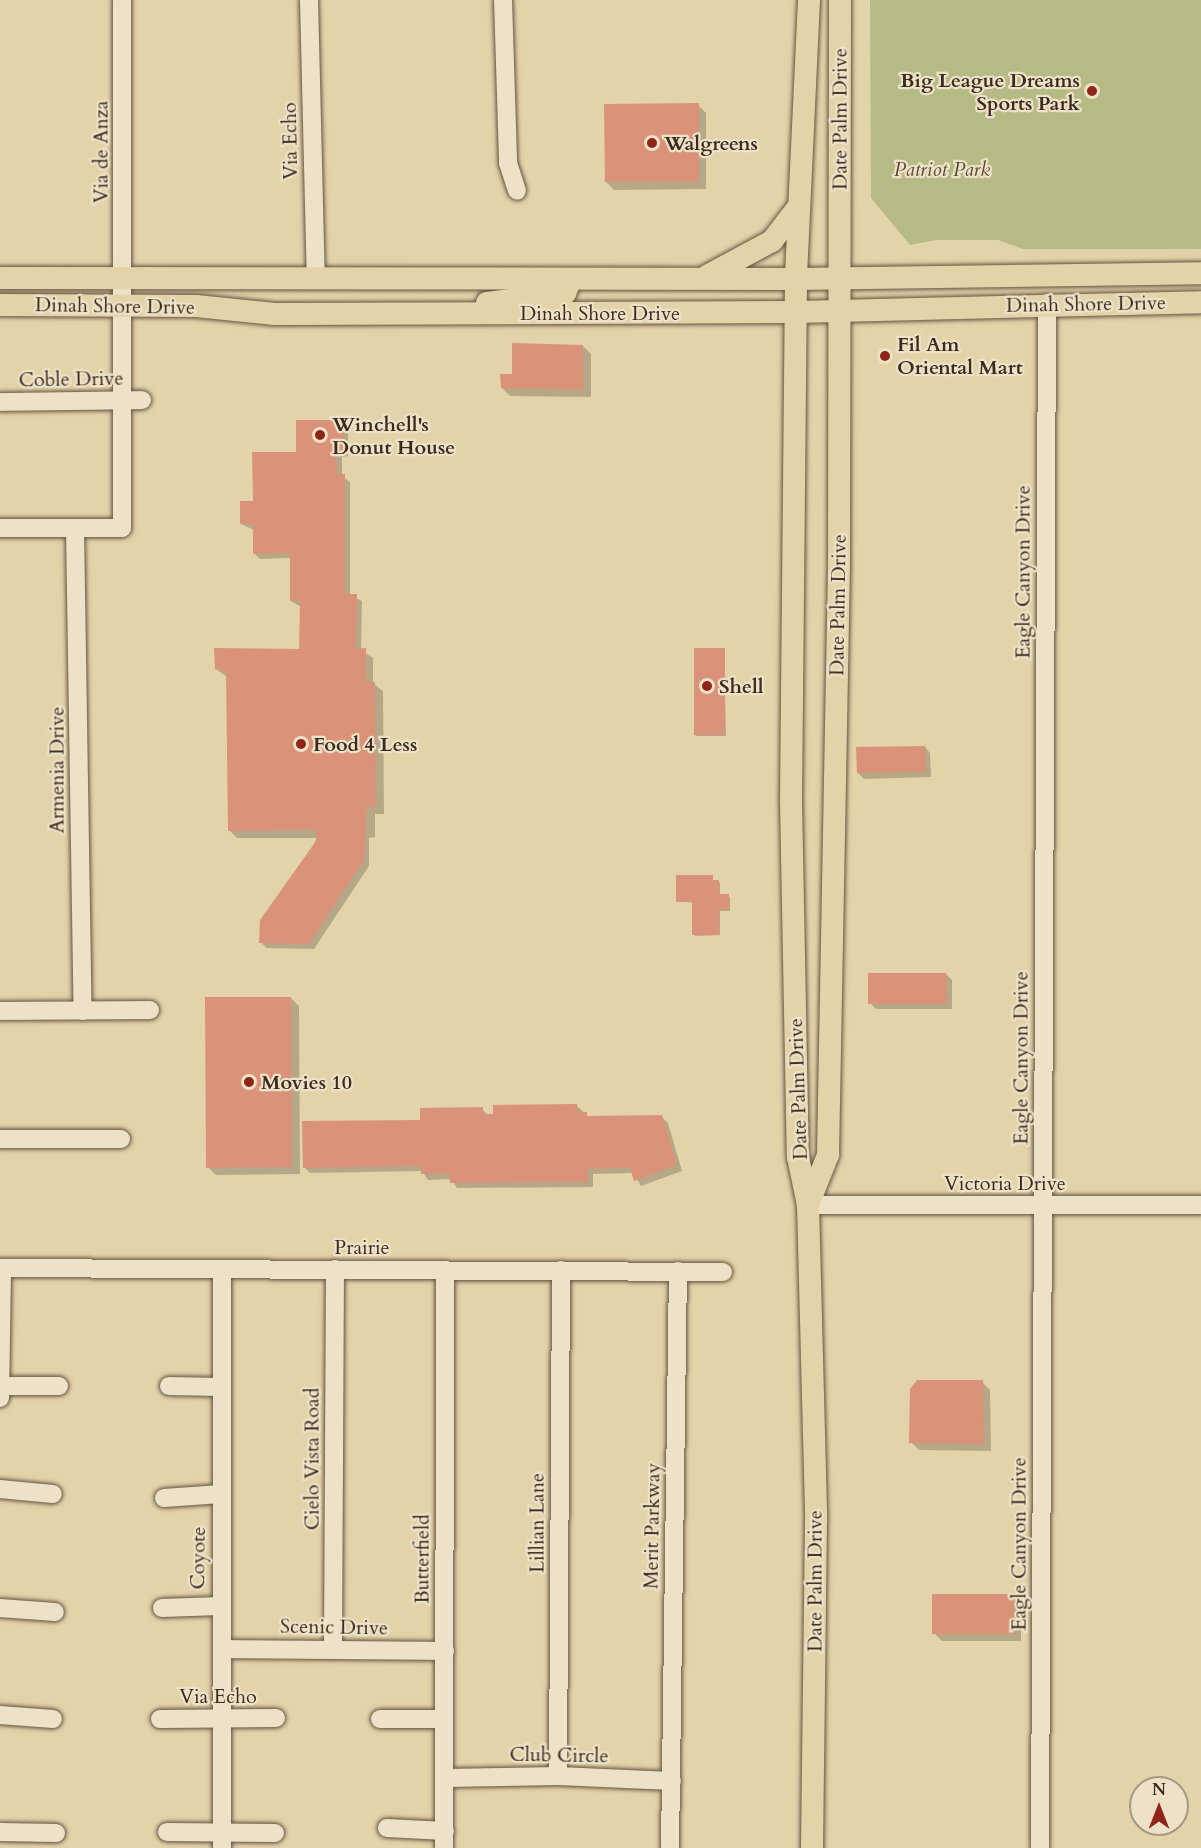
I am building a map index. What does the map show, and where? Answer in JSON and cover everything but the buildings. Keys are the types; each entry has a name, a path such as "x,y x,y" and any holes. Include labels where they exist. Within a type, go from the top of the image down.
{"main road":[{"name":"Date Palm Drive","path":"808,1205 828,1155 840,310 840,0"},
{"name":"Date Palm Drive","path":"808,10 796,279 791,801 798,1157 808,1205 816,1521 812,1848"},
{"path":"808,10 840,58"},
{"path":"699,279 772,241 800,206"},
{"name":"Dinah Shore Drive","path":"0,278 796,279 1201,273"},
{"path":"464,313 497,299 565,293 570,279"},
{"path":"124,304 147,292 217,291 243,280"},
{"path":"355,280 356,314"},
{"name":"Dinah Shore Drive","path":"0,305 124,304 275,314 356,314 797,312 1047,303 1201,302"}],"street":[{"name":"Via de Anza","path":"75,528 122,528 120,400 124,279 122,0"},
{"name":"Via Echo","path":"309,0 316,280"},
{"path":"503,0 508,163 517,191"},
{"name":"Eagle Canyon Drive","path":"1040,1848 1047,303"},
{"name":"Coble Drive","path":"0,402 142,400"},
{"path":"0,528 75,528"},
{"name":"Armenia Drive","path":"75,528 83,1011"},
{"path":"0,1011 150,1010"},
{"path":"0,1139 121,1139"},
{"name":"Victoria Drive","path":"808,1205 1201,1205"},
{"path":"0,1398 1,1269"},
{"name":"Prairie","path":"1,1269 723,1272"},
{"name":"Coyote","path":"222,1269 220,1387 222,1839"},
{"name":"Cielo Vista Road","path":"333,1649 335,1269"},
{"name":"Butterfield","path":"444,1839 446,1778 444,1719 445,1270"},
{"name":"Lillian Lane","path":"558,1776 561,1270"},
{"name":"Merit Parkway","path":"670,1848 678,1271"},
{"path":"0,1386 58,1386"},
{"path":"169,1386 220,1387"},
{"path":"0,1489 53,1494"},
{"path":"164,1498 221,1494"},
{"path":"162,1608 220,1606"},
{"path":"0,1608 55,1612"},
{"name":"Scenic Drive","path":"222,1649 445,1651"},
{"path":"0,1715 53,1719"},
{"name":"Via Echo","path":"160,1719 276,1718"},
{"path":"380,1719 444,1719"},
{"name":"Club Circle","path":"446,1778 558,1776 672,1781"},
{"path":"387,1828 444,1839"},
{"path":"0,1832 56,1833"},
{"path":"167,1832 222,1839 274,1833"}],"green space":[{"name":"Patriot Park","path":"870,0 1201,0 1201,249 1023,249 998,240 936,240 910,245 871,198"}],"place":[{"name":"Big League Dreams Sports Park","path":"1092,91"},
{"name":"Walgreens","path":"652,143"},
{"name":"Fil Am Oriental Mart","path":"885,356"},
{"name":"Winchell's Donut House","path":"320,435"},
{"name":"Shell","path":"707,686"},
{"name":"Food 4 Less","path":"301,744"},
{"name":"Movies 10","path":"249,1082"}]}
